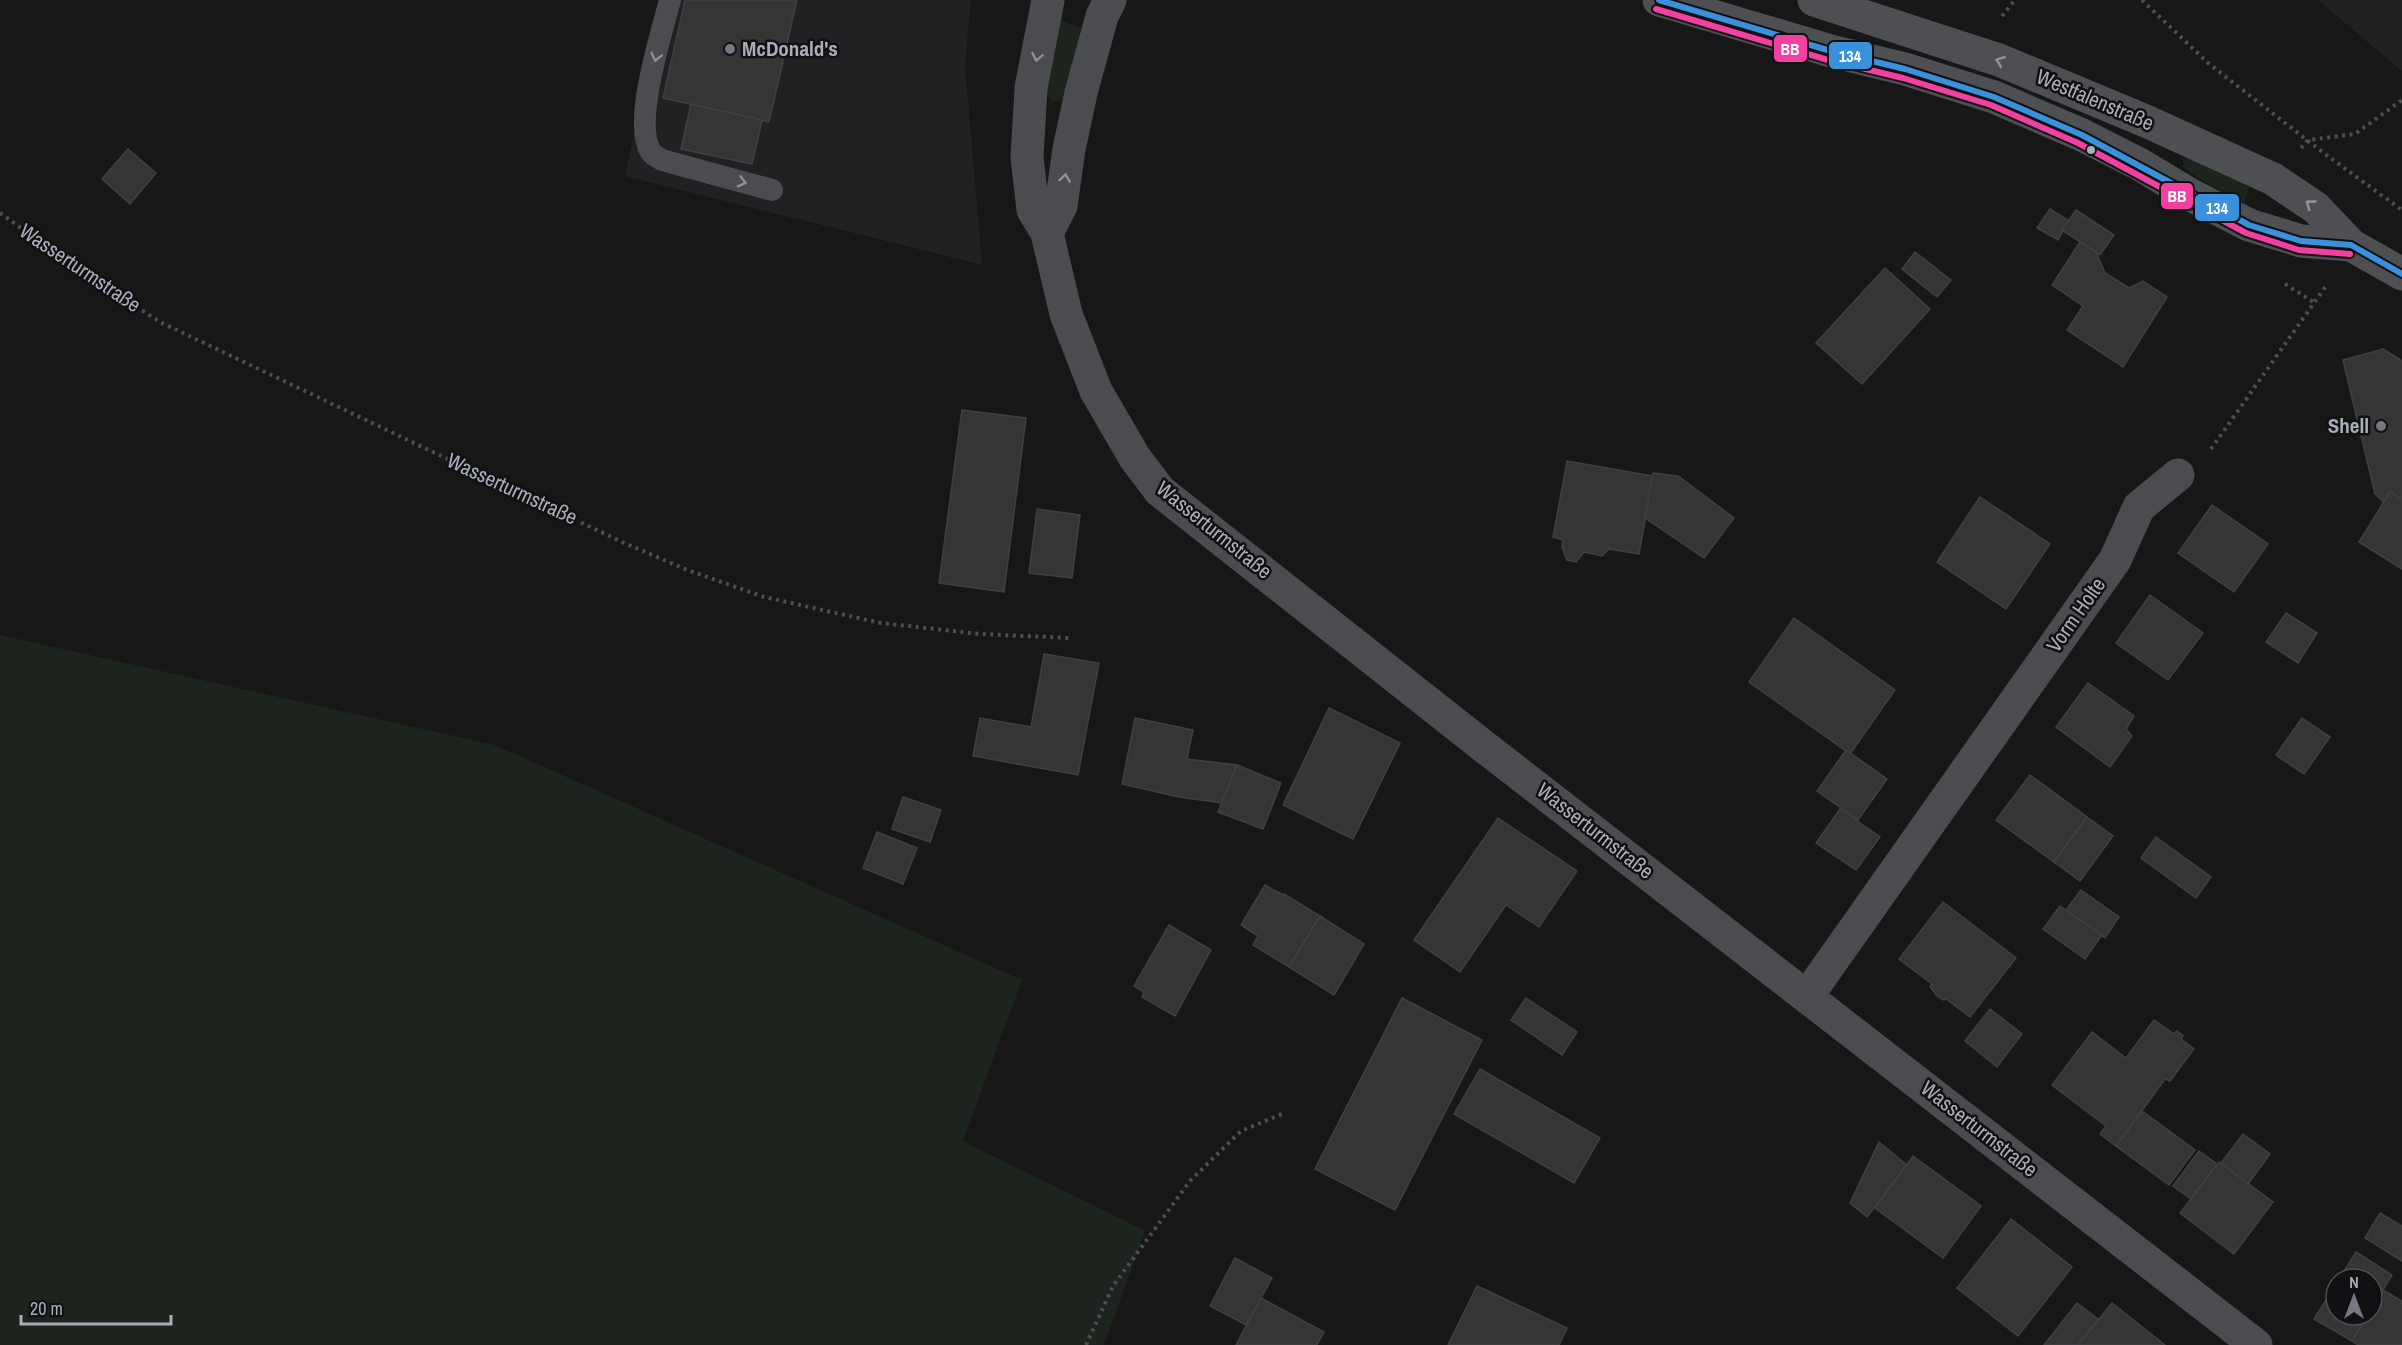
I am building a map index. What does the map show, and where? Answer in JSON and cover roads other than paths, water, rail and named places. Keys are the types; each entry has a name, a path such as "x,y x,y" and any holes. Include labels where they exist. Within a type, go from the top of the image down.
{"main road":[{"name":"Westfalenstraße","path":"1659,0 1830,51 1905,69 1994,97 2082,135 2249,225 2301,241 2350,245"},
{"name":"Westfalenstraße","path":"1814,0 1999,60 2148,122 2274,179 2316,208 2350,245 2402,274"}],"street":[{"name":"Wasserturmstraße","path":"1048,0 1031,88 1027,157 1033,210 1047,233 1066,314 1096,391 1135,458 1160,491 2252,1344"},
{"path":"1047,233 1061,206 1069,149 1081,93 1102,16 1110,0"},
{"name":"Vorm Holte","path":"1808,996 2115,560 2139,507 2178,475"}],"lane":[{"path":"670,0 648,92 644,121 646,139 651,153 662,160 772,190"}],"place":[{"name":"McDonald's","path":"730,49"},
{"name":"Shell","path":"2381,426"}]}
